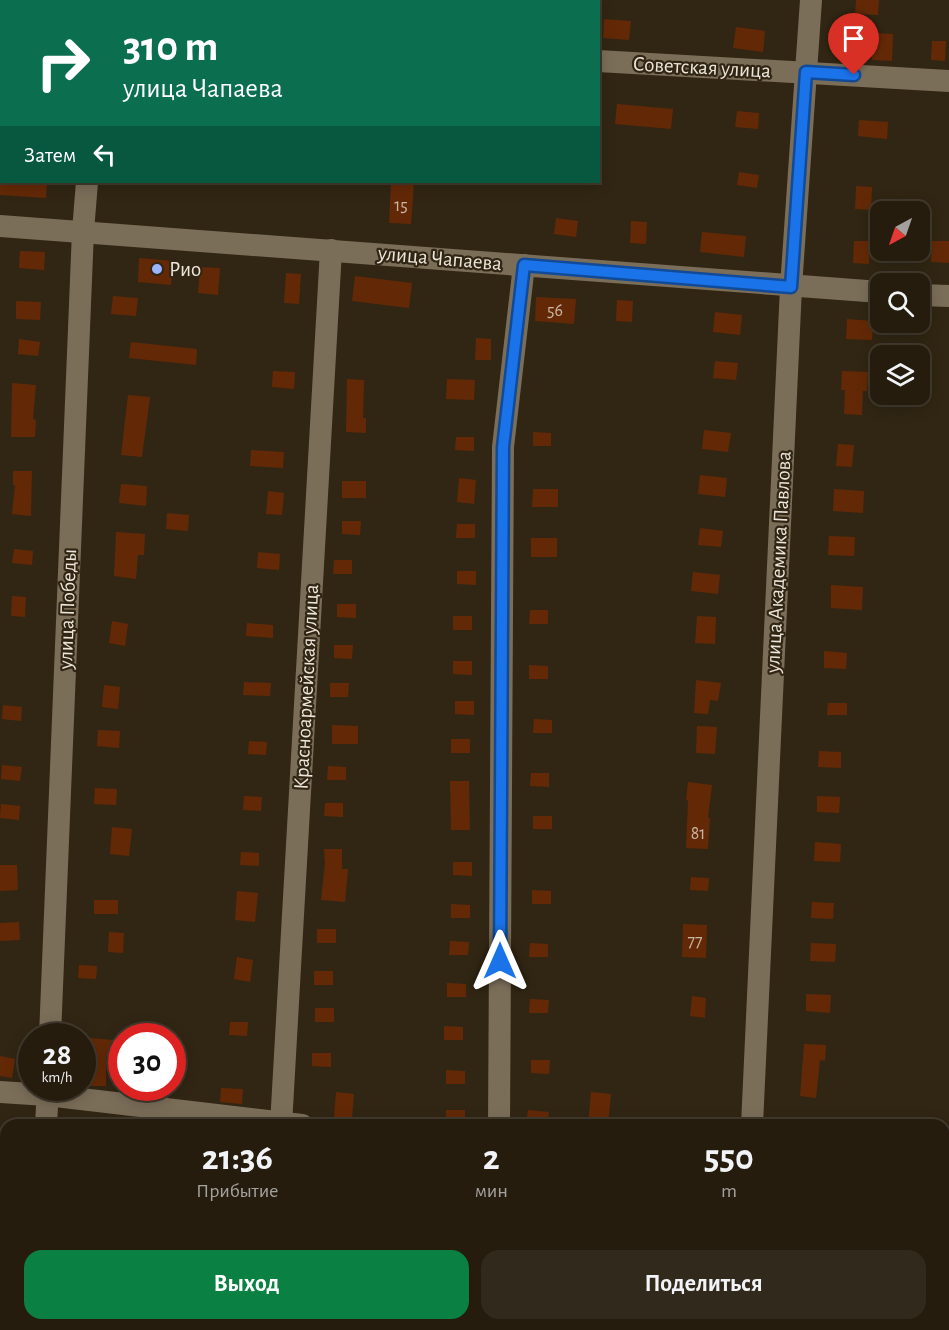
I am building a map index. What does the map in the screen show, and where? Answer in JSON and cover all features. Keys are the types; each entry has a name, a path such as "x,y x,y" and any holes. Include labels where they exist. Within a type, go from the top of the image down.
{"street":[{"name":"улица Академика Павлова","path":"752,1119 791,287 811,0"},
{"name":"Советская улица","path":"600,61 949,81"},
{"name":"улица Победы","path":"51,1023 83,231 87,183"},
{"name":"улица Чапаева","path":"0,226 870,291"},
{"name":"Красноармейская улица","path":"288,1119 331,250"},
{"path":"499,1119 503,447 524,265"},
{"path":"930,295 949,296"},
{"path":"0,1092 18,1092"},
{"path":"96,1098 252,1119"},
{"path":"46,1119 47,1101"}],"building":[{"path":"856,0 879,0 878,15 855,14"},
{"path":"604,19 631,21 629,40 603,38"},
{"path":"736,27 765,31 763,52 733,48"},
{"path":"873,33 893,34 892,61 872,60"},
{"path":"932,41 946,41 945,61 931,60"},
{"path":"617,104 673,109 671,129 615,124"},
{"path":"737,111 759,113 758,129 735,127"},
{"path":"859,120 888,122 887,139 858,136"},
{"path":"739,172 759,175 757,188 737,185"},
{"path":"0,183 47,183 46,198 0,195"},
{"path":"391,183 414,183 411,224 389,223"},
{"path":"856,186 872,187 870,210 855,209"},
{"path":"556,218 578,221 576,237 554,234"},
{"path":"631,221 647,222 646,244 630,243"},
{"path":"702,232 746,236 744,257 700,252"},
{"path":"854,241 870,241 869,264 853,263"},
{"path":"932,241 949,241 949,263 931,262"},
{"path":"20,251 45,252 44,270 19,268"},
{"path":"139,258 173,261 171,285 138,282"},
{"path":"200,267 220,268 218,295 198,293"},
{"path":"286,273 301,274 299,304 284,303"},
{"path":"355,276 412,283 409,308 352,301"},
{"path":"113,296 138,298 136,316 111,314"},
{"path":"536,297 576,299 574,324 535,321"},
{"path":"617,300 633,301 632,322 616,321"},
{"path":"16,301 41,302 40,320 16,319"},
{"path":"715,312 742,315 740,335 713,332"},
{"path":"847,319 870,321 872,340 846,339"},
{"path":"476,338 491,339 491,360 475,360"},
{"path":"19,339 40,342 38,356 18,354"},
{"path":"131,342 197,349 196,365 129,358"},
{"path":"715,361 738,363 736,380 713,378"},
{"path":"273,371 295,372 294,389 272,387"},
{"path":"842,371 868,372 867,391 863,391 862,415 844,414 845,390 841,390"},
{"path":"347,379 364,380 363,418 366,418 366,433 346,432"},
{"path":"447,379 475,380 474,400 446,399"},
{"path":"12,383 36,385 33,419 36,420 35,437 11,437"},
{"path":"128,395 150,397 142,457 121,455"},
{"path":"704,430 731,433 728,452 702,449"},
{"path":"533,432 551,433 551,446 533,446"},
{"path":"456,437 474,437 474,451 455,450"},
{"path":"838,444 854,445 852,467 836,466"},
{"path":"251,450 284,452 283,468 250,466"},
{"path":"13,471 32,471 31,516 12,514 15,485 13,485"},
{"path":"700,475 727,478 725,497 698,494"},
{"path":"459,478 476,480 474,504 457,502"},
{"path":"342,481 366,481 366,498 342,498"},
{"path":"121,484 147,486 146,506 119,503"},
{"path":"533,489 558,489 558,507 532,507"},
{"path":"834,489 864,491 863,513 833,511"},
{"path":"268,491 284,493 282,515 266,514"},
{"path":"167,513 189,515 188,531 166,529"},
{"path":"342,521 361,521 360,535 342,534"},
{"path":"457,524 475,524 475,538 456,538"},
{"path":"700,528 723,531 721,547 698,545"},
{"path":"116,532 145,534 144,555 138,555 136,579 114,576"},
{"path":"829,536 855,537 854,556 828,555"},
{"path":"531,538 557,538 557,557 531,557"},
{"path":"14,549 33,551 32,565 12,563"},
{"path":"258,552 280,554 279,570 257,568"},
{"path":"334,560 352,560 352,574 333,574"},
{"path":"457,571 476,571 476,585 457,584"},
{"path":"693,572 720,575 718,594 691,591"},
{"path":"831,585 863,587 862,610 831,608"},
{"path":"12,596 26,597 25,617 11,616"},
{"path":"337,604 356,604 356,618 337,617"},
{"path":"530,610 548,610 548,624 529,624"},
{"path":"453,616 472,616 472,630 453,630"},
{"path":"697,616 716,617 715,644 695,643"},
{"path":"112,621 128,624 125,646 109,643"},
{"path":"247,623 273,625 273,638 246,636"},
{"path":"334,645 353,645 352,659 334,658"},
{"path":"824,651 847,653 846,669 824,668"},
{"path":"453,661 472,661 472,675 453,674"},
{"path":"529,665 548,666 548,679 529,679"},
{"path":"696,680 721,683 718,701 710,700 708,714 694,713"},
{"path":"244,682 271,683 270,696 243,695"},
{"path":"330,683 349,683 348,697 330,697"},
{"path":"104,685 120,687 118,709 102,707"},
{"path":"455,701 474,701 474,715 455,714"},
{"path":"828,703 847,703 847,715 827,715"},
{"path":"3,705 22,707 21,721 2,719"},
{"path":"534,719 552,720 552,733 533,733"},
{"path":"332,725 358,726 358,744 332,744"},
{"path":"697,726 717,727 715,754 696,753"},
{"path":"98,730 120,731 119,748 97,746"},
{"path":"451,739 470,739 470,753 451,753"},
{"path":"249,741 267,742 266,755 248,754"},
{"path":"819,751 841,752 841,768 818,767"},
{"path":"2,765 22,767 20,781 1,779"},
{"path":"328,766 346,767 346,780 327,780"},
{"path":"531,773 549,773 549,787 530,786"},
{"path":"450,781 469,781 470,830 451,830"},
{"path":"688,782 712,785 708,818 710,818 708,849 686,848"},
{"path":"95,788 117,789 116,805 94,804"},
{"path":"244,796 262,797 261,811 243,810"},
{"path":"817,796 840,797 839,813 817,812"},
{"path":"325,803 343,803 343,817 324,816"},
{"path":"1,804 20,806 19,820 0,818"},
{"path":"533,816 552,816 552,829 533,829"},
{"path":"112,827 132,829 129,856 110,854"},
{"path":"815,842 841,844 840,862 814,861"},
{"path":"324,849 342,849 342,869 348,869 345,902 321,900 325,863"},
{"path":"241,852 259,853 259,866 240,865"},
{"path":"453,862 472,862 472,876 453,875"},
{"path":"0,865 17,865 18,890 0,891"},
{"path":"691,877 709,878 708,891 690,890"},
{"path":"532,890 551,891 551,904 532,904"},
{"path":"237,891 258,893 255,922 235,920"},
{"path":"94,900 118,900 118,914 94,914"},
{"path":"812,902 834,903 833,919 811,918"},
{"path":"451,904 470,905 470,918 451,918"},
{"path":"19,922 20,940 0,941 0,923"},
{"path":"683,924 707,925 706,958 682,957"},
{"path":"317,929 336,929 336,943 317,943"},
{"path":"109,932 124,933 123,953 108,952"},
{"path":"450,941 469,942 468,955 449,955"},
{"path":"530,943 548,944 548,957 529,957"},
{"path":"811,943 836,944 835,962 810,961"},
{"path":"237,957 253,960 250,982 234,979"},
{"path":"79,965 97,966 96,979 78,978"},
{"path":"314,971 333,971 333,985 314,985"},
{"path":"447,983 466,984 466,997 447,997"},
{"path":"806,994 831,995 830,1013 806,1011"},
{"path":"692,996 706,998 705,1018 690,1016"},
{"path":"530,999 549,1000 548,1013 529,1013"},
{"path":"315,1008 334,1008 334,1022 315,1022"},
{"path":"230,1022 248,1022 247,1036 229,1035"},
{"path":"444,1026 463,1027 463,1040 444,1040"},
{"path":"96,1039 108,1040 106,1086 96,1086"},
{"path":"804,1044 826,1045 825,1061 820,1060 816,1098 800,1096"},
{"path":"312,1053 331,1053 331,1067 312,1066"},
{"path":"0,1056 15,1059 12,1078 0,1076"},
{"path":"531,1060 550,1060 549,1074 531,1073"},
{"path":"446,1070 465,1071 465,1084 446,1084"},
{"path":"221,1088 243,1089 242,1104 220,1102"},
{"path":"336,1092 354,1094 352,1118 334,1117"},
{"path":"591,1092 611,1094 609,1119 589,1119"},
{"path":"446,1110 465,1110 465,1119 446,1119"},
{"path":"528,1110 549,1112 548,1119 527,1119"}],"place":[{"name":"Рио","path":"157,269"}],"route":[{"path":"500,961 503,447 524,265 791,287 806,72 854,75"}]}
